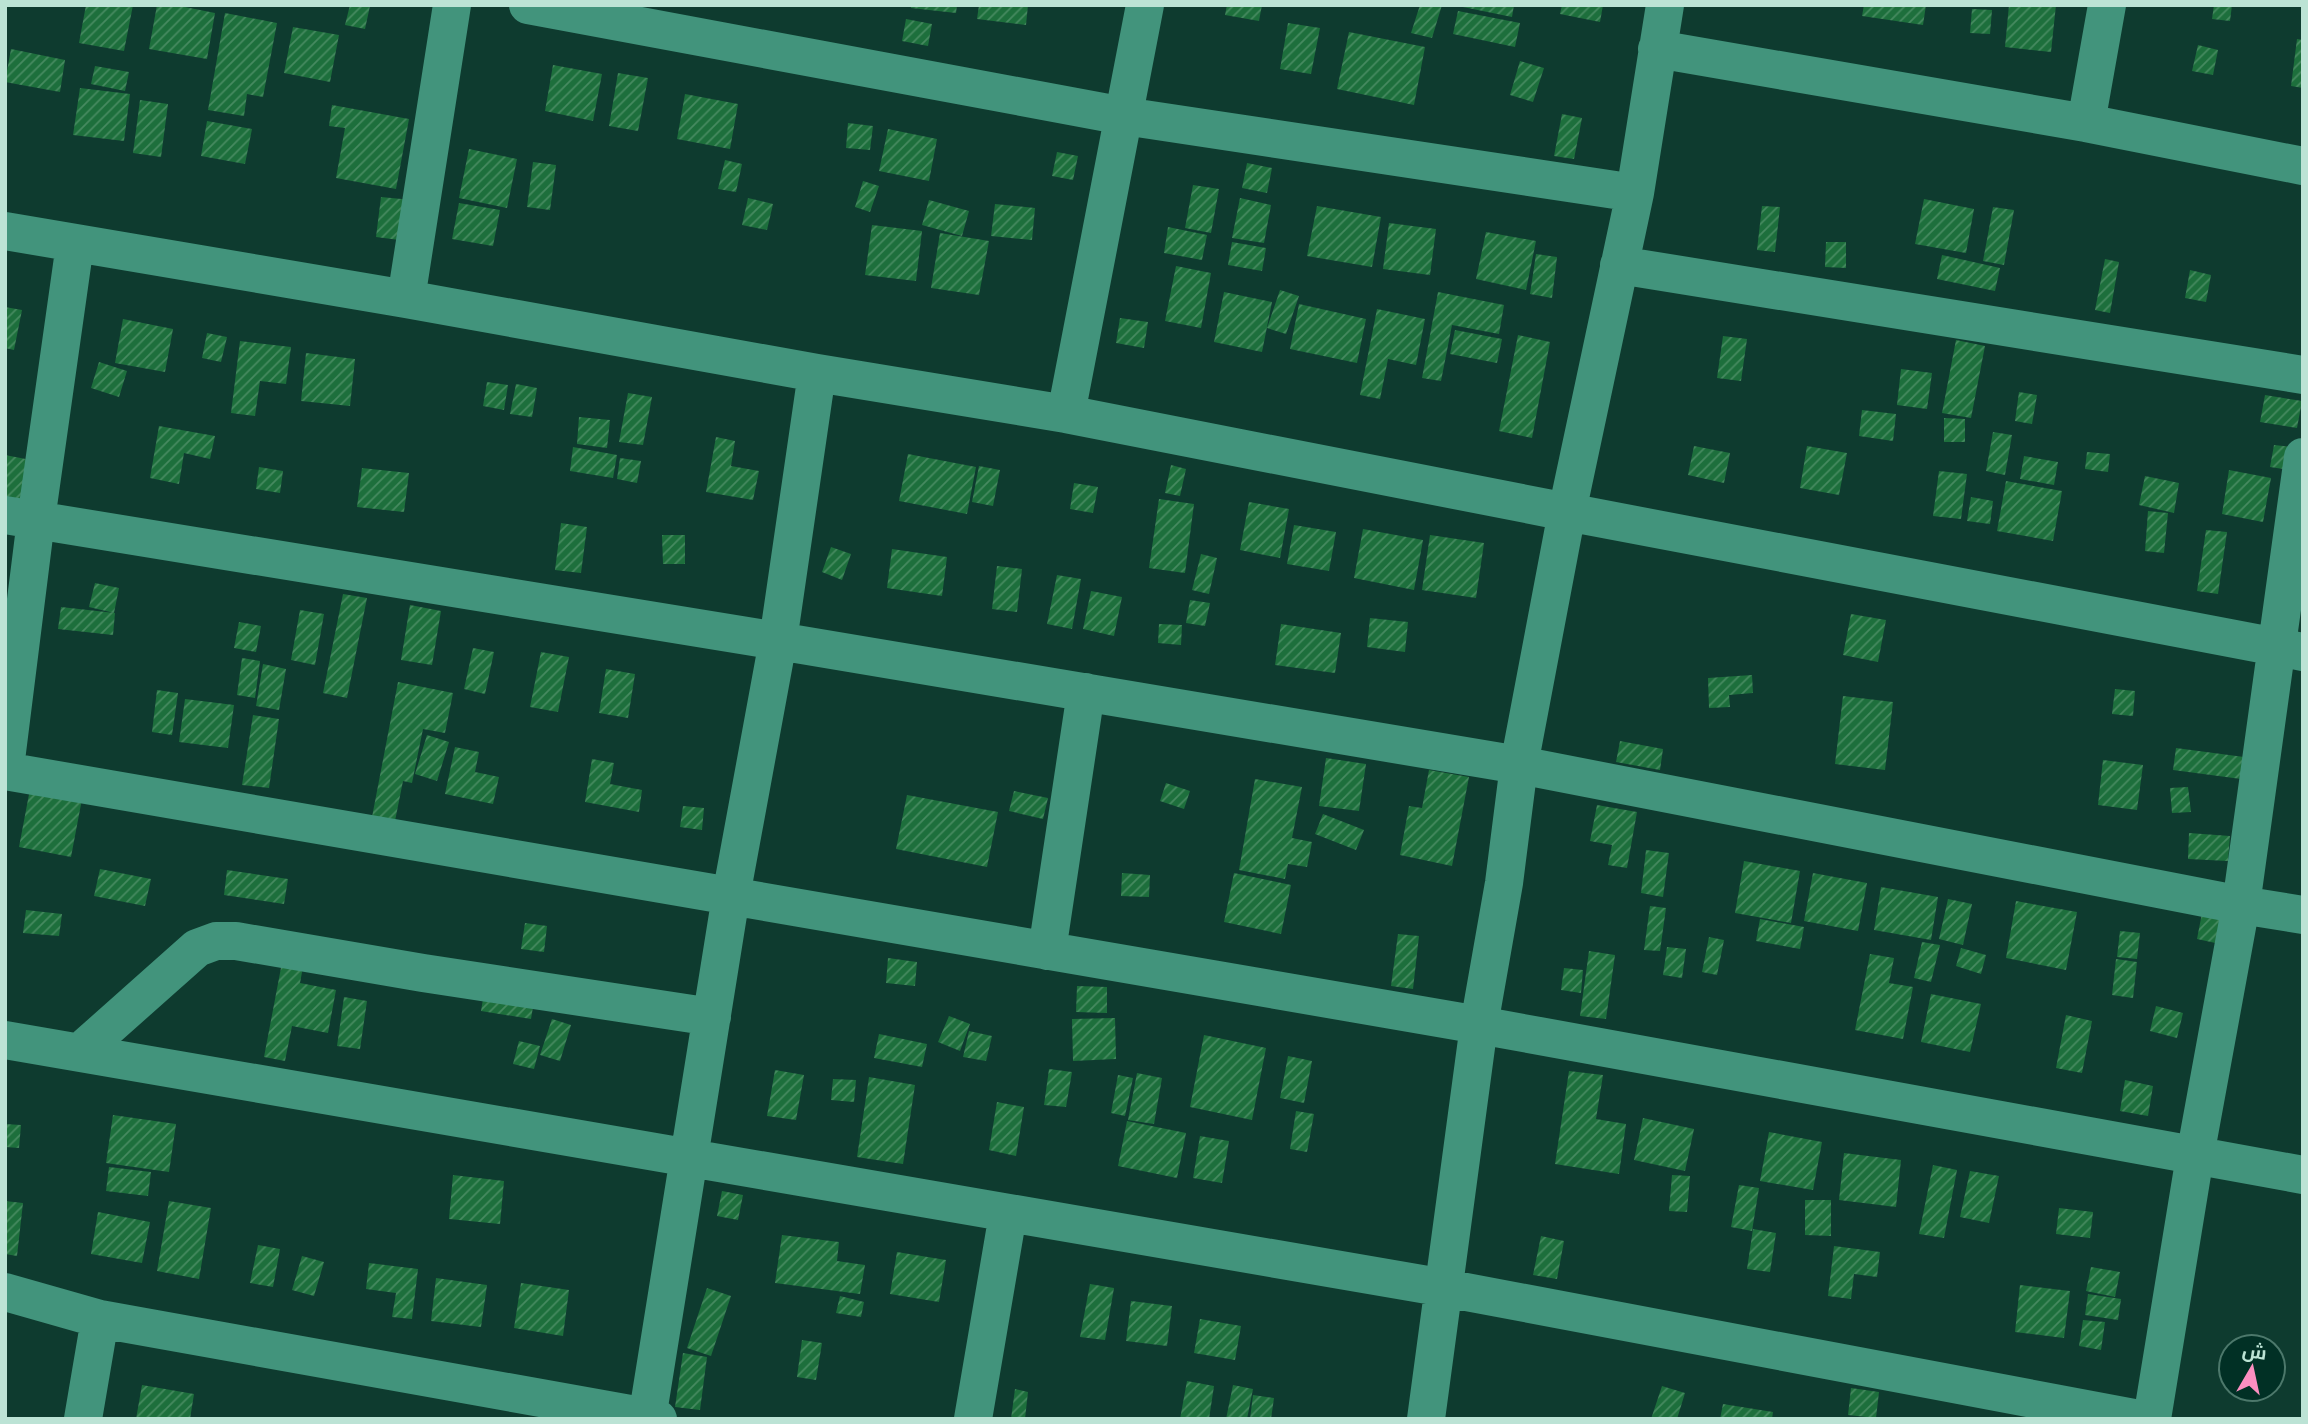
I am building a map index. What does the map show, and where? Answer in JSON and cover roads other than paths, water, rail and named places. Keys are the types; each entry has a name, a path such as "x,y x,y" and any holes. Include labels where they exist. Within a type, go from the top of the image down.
{"street":[{"path":"406,299 452,5"},
{"path":"528,5 1124,116 1635,193"},
{"path":"1066,414 1145,5"},
{"path":"1426,1419 1479,1025 1504,883 1518,765 1567,512 1635,193 1665,5"},
{"path":"2086,123 2107,5"},
{"path":"1657,49 2086,123 2303,166"},
{"path":"5,231 1066,414 2289,650"},
{"path":"75,243 21,518 5,769 1479,1025 2303,1175"},
{"path":"1619,265 2303,375"},
{"path":"5,1292 100,1319 651,1418 731,896 778,640 817,373"},
{"path":"2152,1419 2196,1156 2289,650 2303,457"},
{"path":"21,518 778,640 1518,765 2303,915"},
{"path":"1047,951 1086,692"},
{"path":"80,1052 197,948 216,942 236,941 422,974 712,1017"},
{"path":"5,1040 1445,1288 2139,1419"},
{"path":"973,1419 1007,1214"},
{"path":"83,1419 100,1319"}]}
